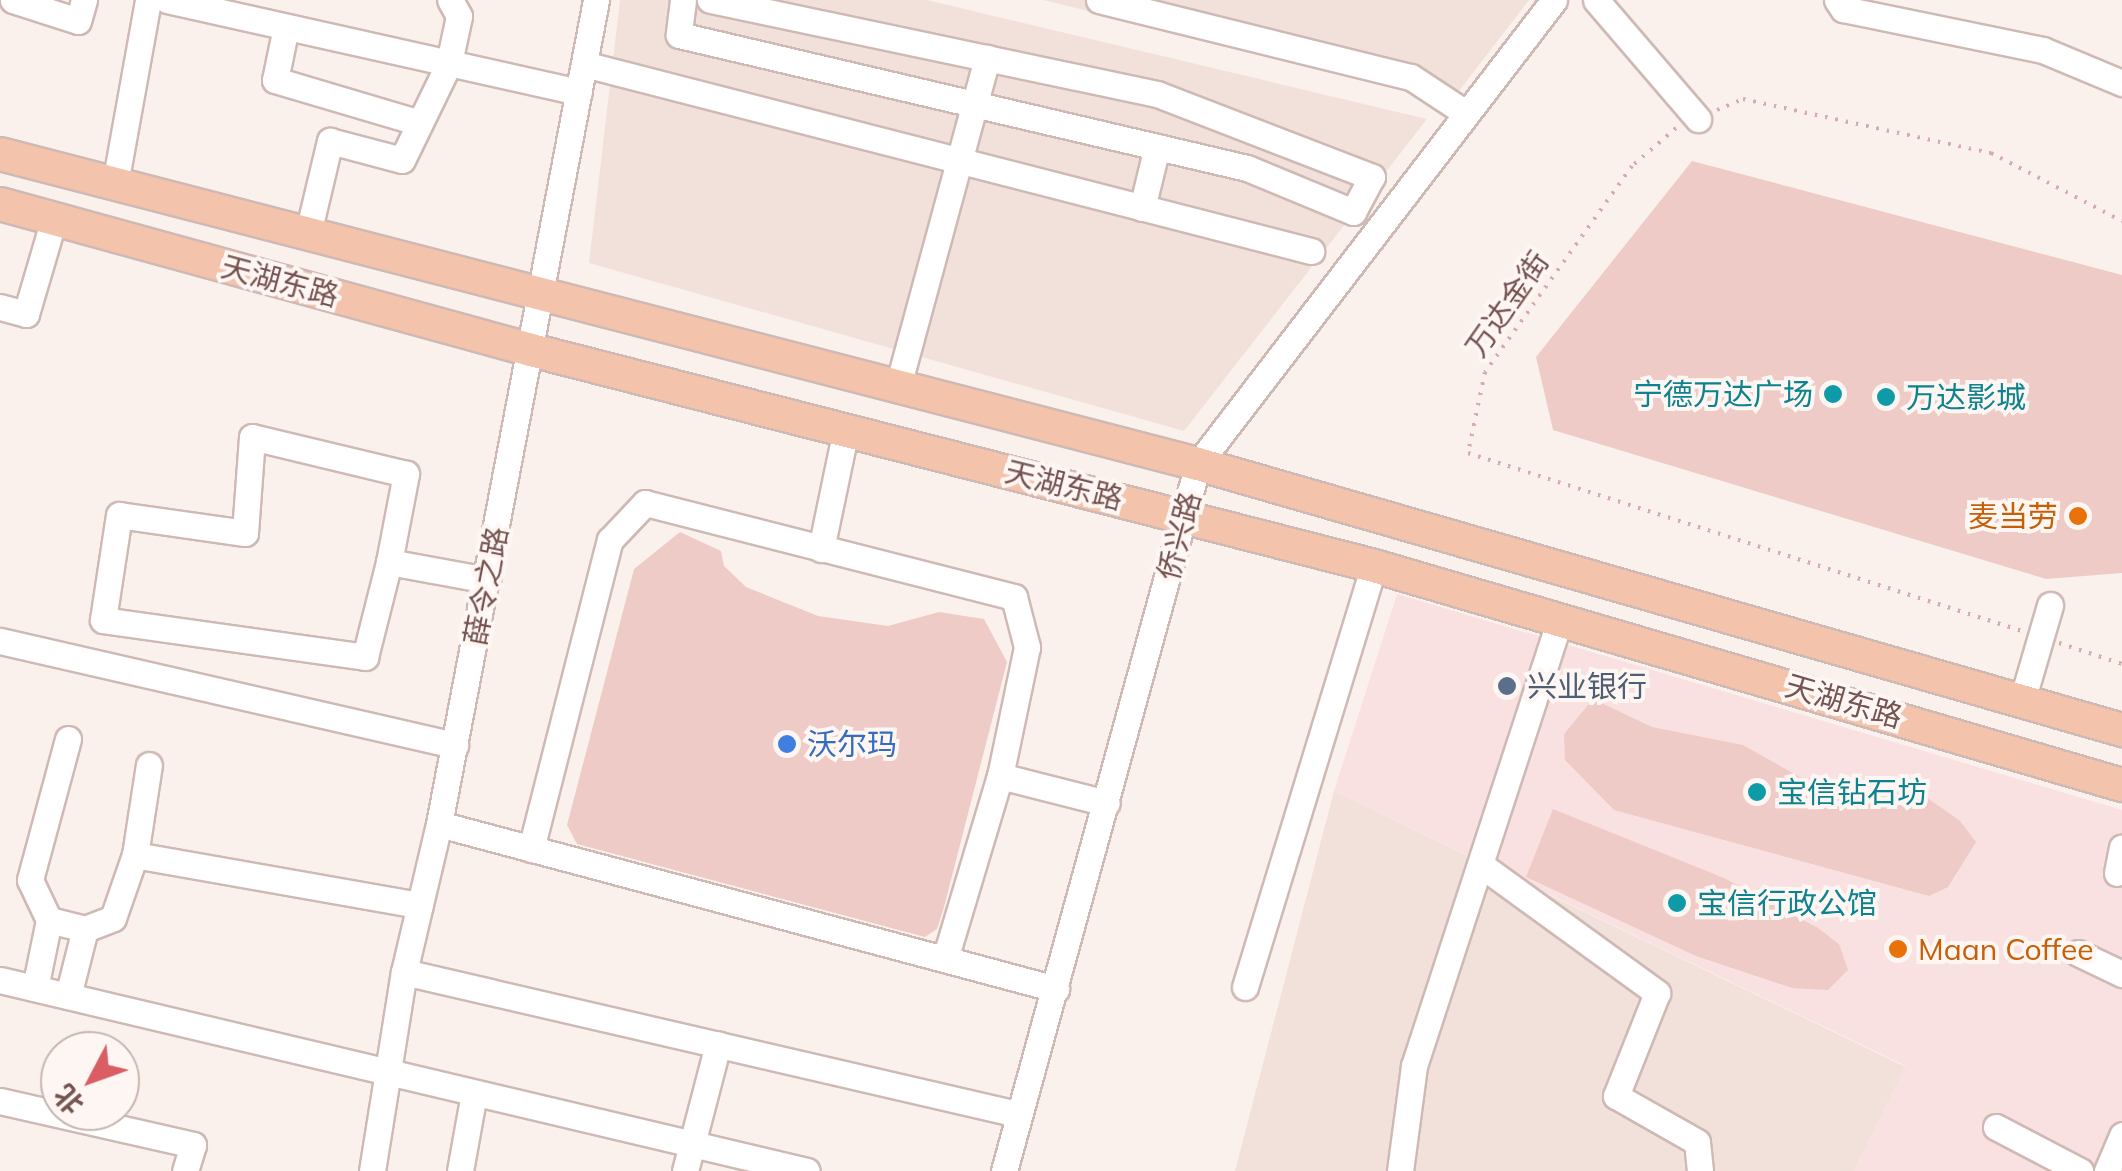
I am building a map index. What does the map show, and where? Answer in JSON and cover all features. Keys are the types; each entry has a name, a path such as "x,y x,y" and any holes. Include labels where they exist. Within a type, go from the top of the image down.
{"main road":[{"name":"天湖东路","path":"0,154 1198,464 2122,730"},
{"name":"天湖东路","path":"0,204 531,350 1374,566 2122,785"}],"street":[{"path":"13,0 78,21 84,0"},
{"path":"115,184 148,0"},
{"path":"167,0 578,92"},
{"path":"308,233 330,141 402,160 449,63 459,16 450,0"},
{"name":"薛令之路","path":"372,1171 391,1073 404,972 439,824 596,0"},
{"path":"683,0 680,34 1247,168 1353,212 1372,178 1157,94 710,0"},
{"path":"1099,0 1411,77 1464,112"},
{"name":"侨兴路","path":"1004,1171 1198,464 1464,112 1554,0"},
{"path":"1596,0 1698,118"},
{"path":"1837,0 1843,8 2043,50 2122,83"},
{"path":"286,26 275,80 420,123"},
{"path":"898,386 962,161 986,58"},
{"path":"584,64 1311,251"},
{"path":"1142,208 1157,147"},
{"path":"0,307 26,314 54,219"},
{"path":"820,549 846,429"},
{"path":"252,437 406,474 389,562 364,658 103,620 119,515 245,534 252,437"},
{"path":"531,849 610,540 645,503 1014,598 1027,646 1000,776 945,959"},
{"path":"389,562 487,580"},
{"path":"1245,987 1374,566"},
{"path":"2022,701 2050,606"},
{"path":"1400,1171 1414,1066 1559,622"},
{"path":"0,641 454,745"},
{"path":"35,988 49,920 30,880 68,738"},
{"path":"49,920 84,929 113,918 135,855 149,765"},
{"path":"1000,776 1107,803"},
{"path":"439,824 1056,988"},
{"path":"2117,873 2122,846"},
{"path":"135,855 420,905"},
{"path":"1482,865 1657,992 1616,1096 1697,1142 1700,1171"},
{"path":"68,996 84,929"},
{"path":"2078,952 2122,974"},
{"path":"404,972 1017,1114"},
{"path":"0,980 807,1171"},
{"path":"685,1171 718,1044"},
{"path":"460,1171 474,1093"},
{"path":"0,1101 193,1145 184,1171"},
{"path":"1996,1127 2080,1171"},
{"path":"2107,1171 2122,1135"}],"path":[{"name":"万达金街","path":"2122,222 1990,153 1744,99 1677,127 1632,166 1484,372 1468,453 2122,664"}],"shaded area":[{"path":"620,0 927,0 1427,119 1184,431 589,263"},
{"path":"1043,0 1529,0 1452,100"},
{"path":"1397,594 2122,810 2122,1171 1854,1171 1906,1066 1334,791"},
{"path":"1334,791 1906,1067 1854,1171 1235,1171"}],"building":[{"name":"宁德万达广场","path":"1692,161 2122,275 2122,573 2046,579 1553,430 1536,357"},
{"name":"沃尔玛","path":"680,532 721,551 724,566 746,587 818,616 888,626 939,612 984,619 1007,662 944,907 937,929 925,937 577,844 567,825 634,569"},
{"name":"宝信钻石坊","path":"1593,699 1652,727 1743,745 1800,777 1909,785 1960,821 1976,842 1948,887 1929,896 1614,810 1565,760 1564,734"},
{"name":"宝信行政公馆","path":"1553,809 1724,878 1818,928 1839,944 1848,970 1828,990 1792,988 1696,956 1526,877"}],"place":[{"name":"宁德万达广场","path":"1833,394"},
{"name":"万达影城","path":"1886,397"},
{"name":"麦当劳","path":"2078,516"},
{"name":"兴业银行","path":"1507,686"},
{"name":"沃尔玛","path":"787,744"},
{"name":"宝信钻石坊","path":"1757,792"},
{"name":"宝信行政公馆","path":"1677,903"},
{"name":"Maan Coffee","path":"1898,949"}]}
